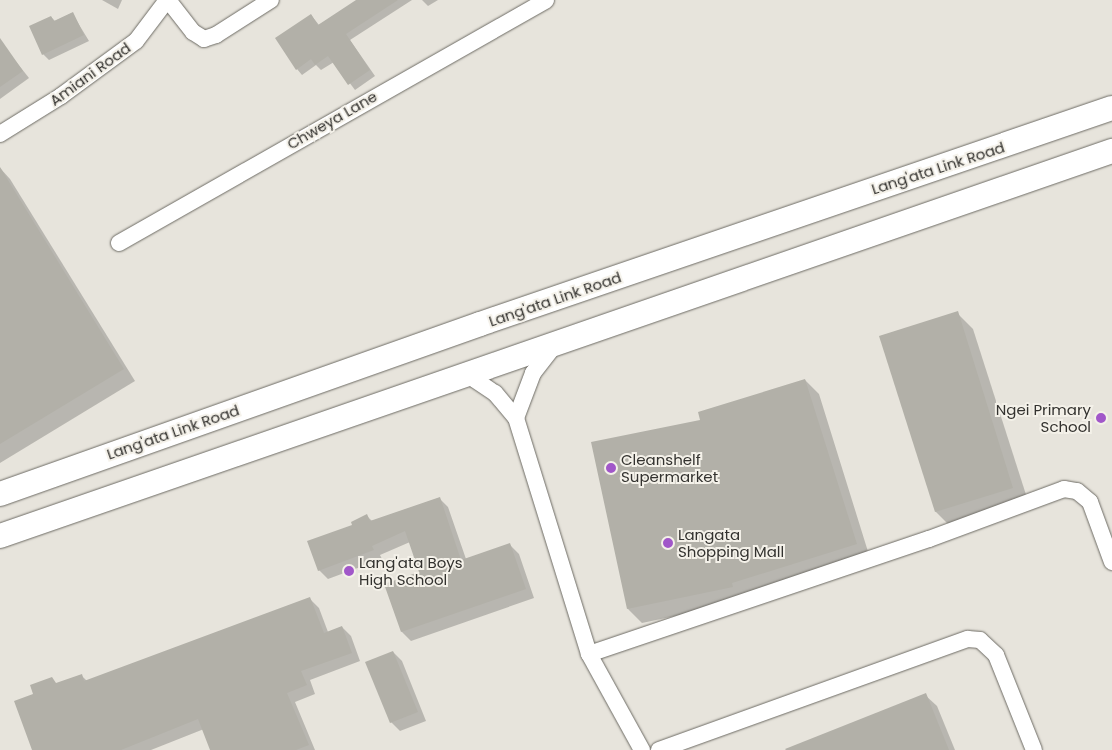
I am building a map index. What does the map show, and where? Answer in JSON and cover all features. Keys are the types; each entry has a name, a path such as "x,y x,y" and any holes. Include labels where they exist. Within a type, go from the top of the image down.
{"main road":[{"name":"Lang'ata Link Road","path":"0,494 480,324 1112,108"},
{"path":"0,536 560,340 1112,151"}],"street":[{"path":"167,0 193,32 204,39 216,36 272,0"},
{"name":"Amiani Road","path":"0,134 69,90 136,41 167,0"},
{"name":"Chweya Lane","path":"119,243 546,0"},
{"path":"516,418 534,373 560,340"},
{"path":"465,373 495,393 516,418 589,654 642,750"},
{"path":"589,654 929,539 1064,489 1077,491 1090,502 1112,562"},
{"path":"658,750 968,639 980,640 996,655 1034,750"}],"building":[{"path":"356,0 398,0 346,34 370,70 348,85 328,56 315,65 311,59 296,70 275,38 311,14 318,25"},
{"path":"73,12 84,35 42,55 29,26 51,16 54,21"},
{"path":"0,38 23,71 0,87"},
{"path":"0,167 124,369 0,444"},
{"path":"958,311 1013,488 935,512 879,336"},
{"path":"805,379 857,544 732,583 733,587 627,609 591,442 700,420 698,412"},
{"path":"440,497 461,560 510,543 526,589 401,632 384,584 419,572 405,531 372,546 374,550 318,571 307,541 352,525 351,522 367,514 370,521"},
{"path":"310,597 324,633 342,626 352,653 301,671 307,685 287,693 309,745 296,750 210,750 198,719 121,750 32,750 14,701 33,694 30,685 52,677 56,683 82,674 84,681"},
{"path":"393,651 418,712 390,723 365,662"},
{"path":"926,693 949,750 785,749"}],"place":[{"name":"Ngei Primary School","path":"1101,418"},
{"name":"Cleanshelf Supermarket","path":"611,468"},
{"name":"Langata Shopping Mall","path":"668,543"},
{"name":"Lang'ata Boys High School","path":"349,571"}]}
